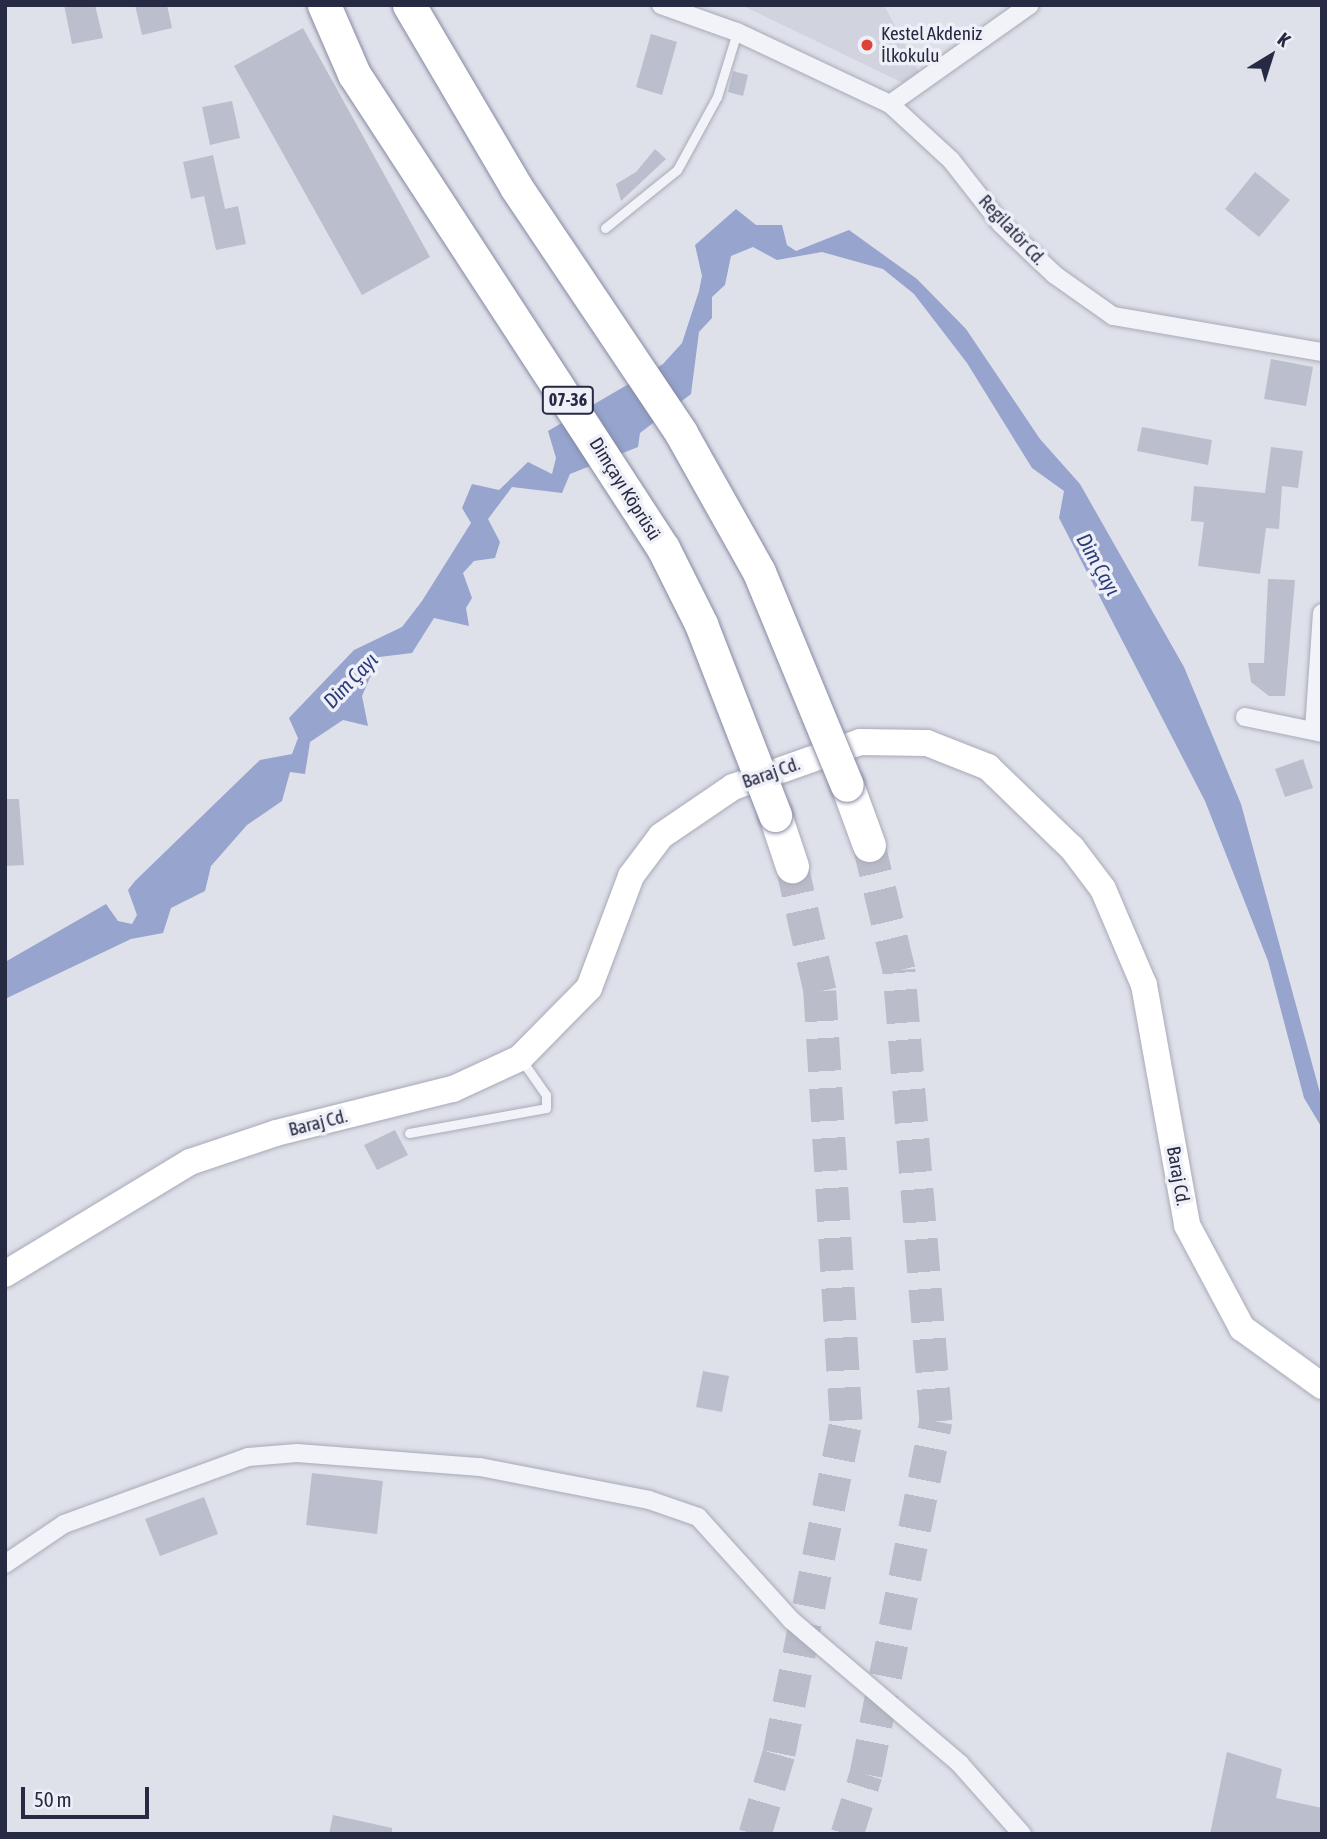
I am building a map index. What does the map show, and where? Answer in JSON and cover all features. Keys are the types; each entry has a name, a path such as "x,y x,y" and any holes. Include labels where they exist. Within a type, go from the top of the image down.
{"highway":[{"name":"Dimçayı Köprüsü","path":"324,5 354,74 663,548 701,624 792,866"},
{"path":"409,5 516,187 681,433 753,560 869,845"}],"street":[{"name":"Regilatör Cd.","path":"661,5 737,32 890,104 951,160 1001,224 1055,275 1114,316 1322,352"},
{"path":"890,104 1030,5"},
{"path":"1245,717 1318,732 1322,613"},
{"name":"Baraj Cd.","path":"5,1274 190,1162 276,1133 453,1089 520,1058 589,988 631,876 662,836 733,786 860,742 927,743 988,767 1072,848 1122,922 1144,985 1187,1225 1211,1276 1242,1328 1322,1386"},
{"path":"5,1564 64,1524 260,1456 297,1453 480,1467 649,1500 698,1517 792,1620 960,1763 1022,1834"}],"lane":[{"path":"604,228 650,194 684,159 717,97 737,32"},
{"path":"408,1133 546,1108 546,1094 520,1058"}],"shaded area":[{"name":"Kestel Akdeniz İlkokulu","path":"741,5 884,5 920,74 905,84"}],"water":[{"name":"Dim Çayı","path":"736,209 756,225 782,225 787,245 796,251 849,230 917,279 966,329 1040,439 1080,484 1184,667 1241,804 1322,1100 1322,1128 1304,1098 1268,961 1205,801 1059,518 1064,491 1032,468 967,363 914,294 883,269 822,252 777,260 753,247 731,256 725,285 712,297 712,318 699,332 691,394 640,433 638,447 570,474 562,493 512,487 488,519 500,542 495,558 474,561 463,573 472,598 466,608 469,626 434,618 412,653 379,657 362,696 368,726 343,720 310,742 305,774 290,772 282,801 247,825 211,866 205,891 171,908 163,933 131,939 5,999 5,962 106,904 118,921 132,924 137,915 128,890 135,881 260,760 292,754 298,738 289,718 354,650 402,627 422,601 471,523 462,508 472,484 499,490 528,462 552,474 556,458 548,431 663,364 682,343 699,291 702,276 695,245"}],"building":[{"path":"64,5 95,5 103,38 72,44"},
{"path":"135,5 167,5 172,28 142,35"},
{"path":"303,28 430,257 362,295 234,66"},
{"path":"651,34 677,42 662,95 636,87"},
{"path":"733,71 748,75 743,96 728,92"},
{"path":"232,101 240,138 210,145 202,107"},
{"path":"655,149 666,159 621,201 616,184 636,172"},
{"path":"213,155 225,209 238,206 246,244 216,250 204,196 191,199 183,162"},
{"path":"1255,172 1290,200 1259,237 1225,209"},
{"path":"1271,359 1313,367 1306,406 1264,399"},
{"path":"1142,427 1212,440 1208,465 1137,451"},
{"path":"1271,447 1303,451 1298,488 1282,486 1279,529 1266,528 1260,574 1198,566 1204,522 1191,521 1194,486 1265,493"},
{"path":"1268,579 1295,580 1285,696 1269,696 1251,682 1248,663 1264,663"},
{"path":"1303,759 1313,788 1285,797 1275,769"},
{"path":"5,799 19,799 24,865 5,866"},
{"path":"395,1130 408,1155 377,1170 364,1145"},
{"path":"703,1371 729,1376 722,1412 696,1407"},
{"path":"312,1473 383,1481 377,1534 306,1525"},
{"path":"204,1497 218,1534 160,1556 145,1519"},
{"path":"1227,1752 1282,1769 1276,1798 1322,1808 1322,1834 1210,1834"},
{"path":"333,1815 392,1828 392,1834 329,1834"}],"tunnel":[{"path":"847,1834 866,1774 936,1421 899,970 869,845"},
{"path":"755,1834 779,1753 846,1420 820,991 792,866"}],"place":[{"name":"Kestel Akdeniz İlkokulu","path":"867,45"}]}
